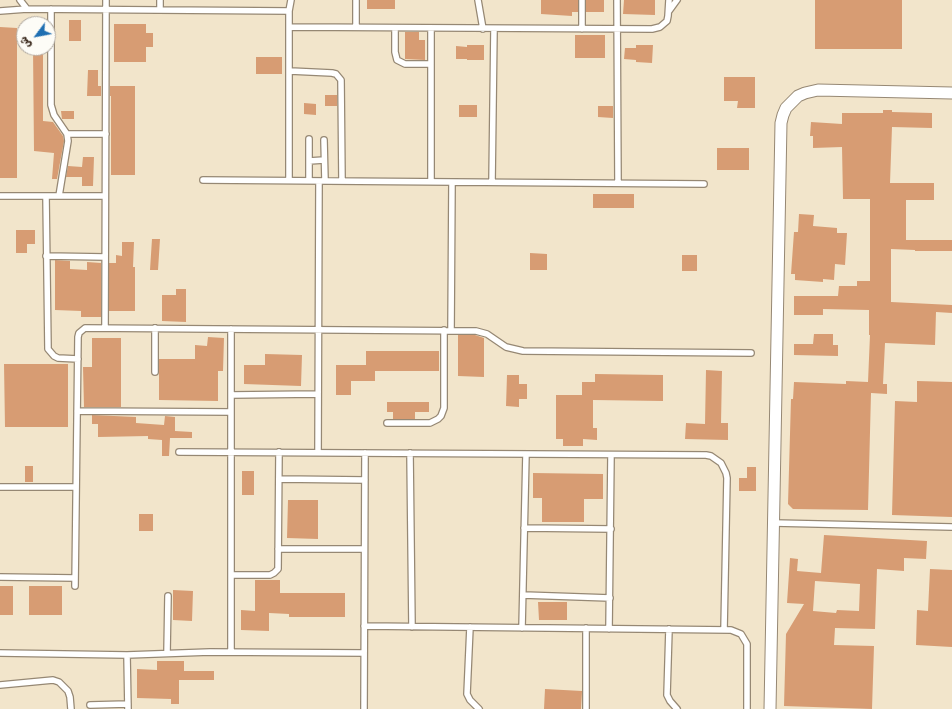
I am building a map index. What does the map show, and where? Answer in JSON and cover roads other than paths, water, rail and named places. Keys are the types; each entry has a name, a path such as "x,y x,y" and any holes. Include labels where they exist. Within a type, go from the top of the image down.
{"street":[{"path":"770,709 781,123 783,115 789,105 798,96 818,90 952,93"}],"lane":[{"path":"20,0 27,9"},
{"path":"105,328 106,0"},
{"path":"160,0 160,10"},
{"path":"289,180 289,11 291,0"},
{"path":"356,0 356,27"},
{"path":"478,0 483,29"},
{"path":"582,0 582,29"},
{"path":"617,0 618,183"},
{"path":"290,27 656,29 667,21 669,0"},
{"path":"669,12 677,0"},
{"path":"0,11 27,9 289,11"},
{"path":"51,9 51,105 54,115 67,134 68,141 59,196"},
{"path":"395,28 394,52 397,60 404,64 431,64"},
{"path":"431,28 431,182"},
{"path":"492,182 494,29"},
{"path":"290,71 332,73 336,74 341,80 342,181"},
{"path":"67,134 106,134"},
{"path":"309,139 309,180"},
{"path":"318,452 318,330 324,140"},
{"path":"309,161 324,160"},
{"path":"203,180 704,184"},
{"path":"387,423 430,423 441,416 444,408 448,330 452,182"},
{"path":"0,196 105,196"},
{"path":"46,196 48,349 58,358 78,359"},
{"path":"46,256 105,257"},
{"path":"75,586 78,337 85,328 480,331 506,347 523,351 751,353"},
{"path":"155,328 155,372"},
{"path":"231,329 231,652"},
{"path":"231,395 318,394"},
{"path":"77,411 231,412"},
{"path":"179,452 706,455 716,459 724,467 727,478 724,630"},
{"path":"231,575 272,574 278,569 279,452"},
{"path":"364,709 365,453"},
{"path":"410,453 412,627"},
{"path":"522,628 526,454"},
{"path":"609,629 611,455"},
{"path":"279,479 365,480"},
{"path":"0,488 76,487"},
{"path":"774,523 952,527"},
{"path":"524,528 611,528"},
{"path":"278,549 364,549"},
{"path":"0,577 75,578"},
{"path":"523,595 610,598"},
{"path":"167,653 168,596"},
{"path":"364,626 736,631 741,634 747,644 747,709"},
{"path":"470,627 467,694 470,700 479,709"},
{"path":"586,628 586,709"},
{"path":"669,629 667,696 677,709"},
{"path":"0,653 127,655 231,652 364,653"},
{"path":"90,705 128,707 127,655"},
{"path":"0,686 47,680 59,682 68,691 71,709"}]}
